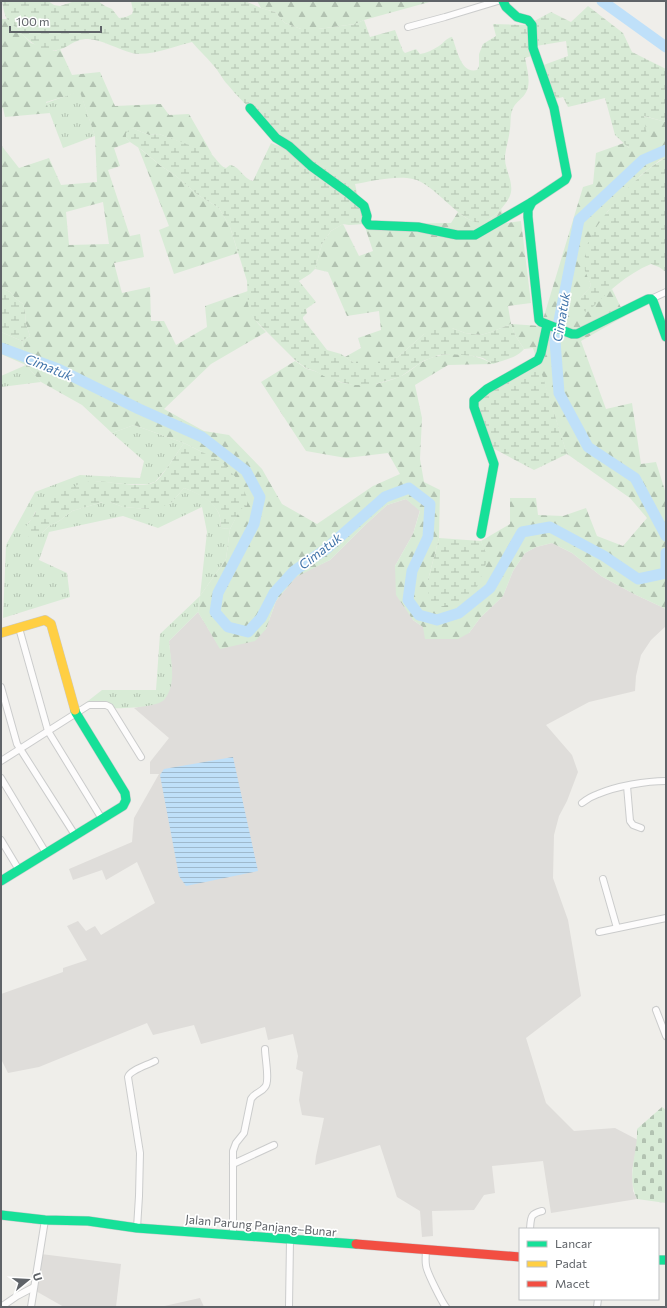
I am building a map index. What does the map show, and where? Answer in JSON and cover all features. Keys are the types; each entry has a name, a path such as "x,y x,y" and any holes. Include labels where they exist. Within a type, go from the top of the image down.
{"street":[{"path":"408,27 498,1"},
{"path":"250,108 276,138 289,146 311,166 364,206 367,216 366,221 369,225 426,228 470,237 532,202 565,180 567,172 554,108 533,48 532,25 528,20 517,17 506,7 503,1"},
{"path":"532,202 528,210 528,217 538,317 541,322 572,334 577,334 648,299 666,292"},
{"path":"651,299 666,337"},
{"path":"481,534 494,464 474,407 474,400 487,389 538,360 541,356 544,337 549,325"},
{"path":"1,633 46,620 51,624 76,713 125,793 126,800 123,806 1,881"},
{"path":"19,628 48,731 102,819"},
{"path":"1,687 17,744 75,835"},
{"path":"1,761 89,704 106,705 110,707 141,757"},
{"path":"1,778 46,853"},
{"path":"582,802 597,794 627,786 656,781 666,781"},
{"path":"627,786 630,821 633,825 641,828"},
{"path":"1,840 19,870"},
{"path":"603,879 617,928"},
{"path":"600,932 666,918"},
{"path":"656,1010 666,1036"},
{"path":"233,1235 233,1151 236,1143 244,1133 253,1094 264,1089 267,1084 265,1049"},
{"path":"137,1228 140,1153 128,1074 155,1061"},
{"path":"233,1164 274,1145"},
{"path":"530,1228 531,1217 534,1213 542,1211"},
{"name":"Jalan Parung Panjang–Bunar","path":"1,1215 45,1220 88,1221 137,1228 519,1257"},
{"path":"30,1307 45,1220"},
{"path":"289,1307 290,1240"},
{"path":"426,1249 427,1273 437,1289 443,1305 446,1307"},
{"path":"1,1306 34,1287"}],"shaded area":[{"path":"406,499 420,510 413,534 395,566 413,620 423,627 469,633 480,618 503,596 513,571 525,553 536,547 552,543 572,553 601,576 666,609 666,626 651,640 641,655 636,676 635,691 589,702 546,725 572,755 578,772 567,801 559,816 554,835 553,878 568,920 581,996 526,1038 546,1103 574,1131 615,1128 638,1140 632,1171 633,1191 637,1199 551,1213 543,1161 492,1166 495,1193 484,1195 474,1210 432,1211 433,1236 422,1237 420,1211 397,1197 380,1145 315,1165 324,1118 302,1115 299,1100 303,1072 296,1069 298,1056 293,1034 268,1040 265,1027 201,1044 194,1025 153,1035 147,1023 39,1067 8,1073 1,1059 1,994 63,972 63,968 87,960 67,926 78,921 86,931 95,926 101,935 155,903 137,862 106,880 102,870 73,880 69,869 132,842 134,818 159,774 150,774 150,762 169,738 134,708 156,703 172,674 169,641 198,612 220,648 266,629 276,601 296,576 330,560 387,505"},
{"path":"41,1254 121,1264 116,1307 64,1307 34,1290"},
{"path":"200,1298 204,1307 160,1307"}],"green space":[{"path":"2,1 48,1 54,5 60,6 75,1 98,1 112,9 119,18 132,14 133,11 131,1 245,1 275,12 285,23 301,29 318,29 355,24 364,20 370,37 395,30 405,53 416,49 420,54 427,52 441,45 448,38 452,37 460,59 467,68 471,70 477,70 479,66 479,54 483,44 496,36 493,24 527,25 551,12 571,22 588,6 623,33 632,52 666,69 666,122 644,116 647,136 629,148 615,135 605,98 568,107 563,97 551,100 541,66 568,56 566,41 530,47 531,56 525,58 528,86 525,94 514,106 512,111 510,132 505,156 511,183 511,192 505,204 490,219 483,222 475,222 467,218 431,188 422,182 413,179 392,178 355,184 364,224 343,224 331,231 322,244 315,269 299,281 316,302 306,309 307,313 303,319 327,350 341,354 354,363 380,363 398,357 424,334 435,327 452,328 465,333 481,335 511,324 515,335 524,349 514,357 493,364 483,358 474,356 450,354 439,355 423,361 400,377 372,385 353,385 329,379 306,368 295,360 255,320 250,312 248,304 247,281 230,227 219,208 198,195 176,176 130,142 126,138 126,133 132,128 149,135 159,134 209,152 224,167 226,168 230,165 233,166 253,181 271,143 284,148 288,142 287,140 241,100 226,83 211,62 192,42 146,54 132,53 99,41 88,39 79,40 57,50 45,49 34,44 7,19"},
{"path":"257,1 433,1 364,20 355,24 318,29 301,29 285,23 275,12 261,8"},
{"path":"1,19 7,19 31,43 55,51 60,49 72,75 100,72 115,106 161,104 169,115 189,114 212,154 159,134 149,135 132,128 126,138 130,142 114,148 120,166 108,170 130,236 140,234 144,257 114,263 122,293 150,287 151,321 164,321 176,345 207,327 205,306 248,291 249,304 252,314 266,332 211,364 164,409 204,431 229,435 262,469 282,504 317,524 373,486 400,474 388,453 346,458 306,451 261,382 295,361 305,368 316,371 337,381 357,385 377,384 388,381 399,377 430,358 448,354 476,357 493,364 448,365 415,385 422,418 420,459 424,482 440,490 439,538 428,580 487,558 481,541 510,524 510,498 536,498 538,515 563,516 586,508 597,536 623,546 647,518 630,498 567,454 533,348 524,349 515,335 511,324 541,326 583,187 593,184 596,153 624,143 629,148 643,116 666,122 666,158 660,160 641,175 607,212 585,269 591,285 580,298 606,293 612,289 625,316 581,341 606,409 632,403 641,464 656,462 666,494 666,609 601,576 572,553 552,543 536,547 525,553 513,571 503,596 480,618 469,633 458,639 425,639 423,627 413,620 396,595 395,566 413,534 420,511 406,499 387,505 330,560 296,577 276,601 266,629 255,641 220,649 198,612 200,596 226,559 230,529 240,509 247,505 202,452 184,443 134,425 112,433 82,405 41,382 26,365 22,341 30,336 26,324 23,304 10,292 1,288 1,145 19,168 49,158 61,185 97,182 95,136 80,92 46,102 50,113 5,117 3,108 1,108","holes":["103,202 109,244 69,245 66,212"]},
{"path":"80,91 95,136 63,148 46,103"},
{"path":"138,147 198,195 219,208 230,227 238,253 174,274 159,230 169,226"},
{"path":"666,158 666,272 651,264 642,268 618,284 589,311 586,312 581,308 578,301 591,285 585,271 585,265 587,246 591,236 620,196 645,172 656,163"},
{"path":"501,209 507,223 521,221 531,303 508,306 511,324 491,332 481,335 465,333 452,328 424,334 398,357 380,364 354,363 345,357 361,348 358,338 381,330 379,311 347,316 328,272 315,269 322,244 331,231 343,224 359,256 373,251 364,224 451,223 458,212 470,220 480,222 491,218"},
{"path":"1,288 10,292 23,304 26,324 30,336 22,341 1,332"},
{"path":"1,332 22,341 26,365 1,354"},
{"path":"26,365 41,382 1,387 1,376"},
{"path":"539,365 567,454 534,470 489,446 474,407 478,396"},
{"path":"134,425 184,443 167,468 155,482 148,484 124,484 94,481 35,512 32,519 27,524 42,533 49,526 59,521 72,511 103,502 110,502 123,507 148,509 171,503 184,488 199,494 212,503 219,514 221,528 230,529 226,559 200,596 207,532 202,507 158,528 123,516 49,532 39,560 67,573 70,597 3,618 6,545 35,492 80,475 140,478 144,461 112,433"},
{"path":"184,443 222,462 239,481 248,499 247,505 240,510 230,529 221,528 219,514 208,500 184,488 171,503 158,508 148,509 123,507 110,502 103,502 72,511 59,521 49,526 42,533 29,537 25,528 37,510 57,495 72,487 94,481 134,485 150,484 155,482 166,470"},
{"path":"439,538 481,541 488,558 474,595 458,602 437,608 429,605 428,580"},
{"path":"200,596 198,612 169,641 172,677 170,689 164,700 157,704 148,706 79,708 102,690 156,690 160,634"},
{"path":"662,1107 666,1110 666,1203 637,1199 632,1181 637,1129"}],"water":[{"path":"233,757 258,871 186,886 179,876 160,775 164,769"}],"waterway":[{"name":"Cimatuk","path":"602,1 666,47"},
{"name":"Cimatuk","path":"666,150 643,160 579,220 555,341 559,393 588,447 635,478 666,536"},
{"name":"Cimatuk","path":"1,348 58,369 139,409 202,437 246,471 260,497 254,524 218,593 215,612 228,627 248,632 261,618 274,593 294,571 326,549 385,497 409,488 430,504 428,537 412,571 408,600 419,615 437,620 459,613 490,588 522,532 550,527 604,556 638,579 666,573 666,553"}],"traffic: fast":[{"path":"250,108 276,138 289,146 311,166 364,206 367,216 366,221 369,225 418,227 457,235 475,235 532,202 565,180 567,176 554,108 533,48 532,25 528,20 517,17 506,7 503,1"},
{"path":"532,202 528,210 528,217 539,320 572,334 577,334 648,299 651,299 666,337"},
{"path":"481,534 494,464 474,407 474,400 487,389 538,360 547,325"},
{"path":"1,881 123,806 126,800 125,793 75,710"},
{"path":"1,1215 45,1220 88,1221 137,1228 356,1244"},
{"path":"659,1260 666,1260"}],"traffic: slow":[{"path":"1,633 45,620 51,624 75,710"}],"traffic: jam":[{"path":"356,1244 519,1257"}]}
